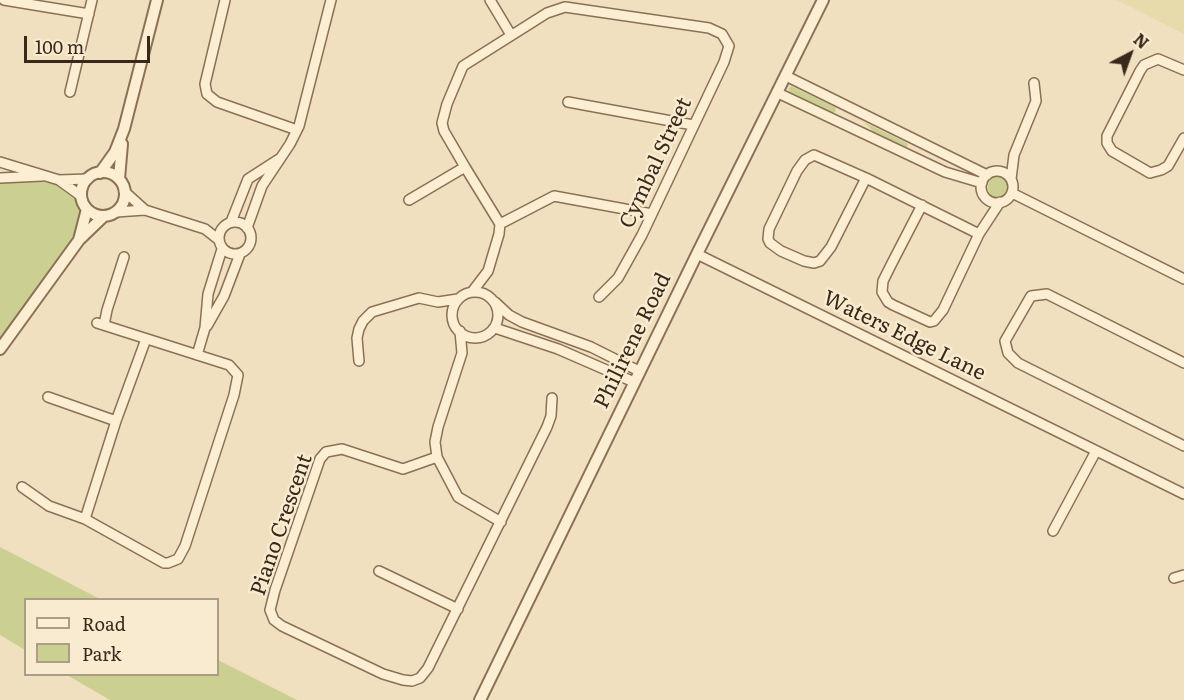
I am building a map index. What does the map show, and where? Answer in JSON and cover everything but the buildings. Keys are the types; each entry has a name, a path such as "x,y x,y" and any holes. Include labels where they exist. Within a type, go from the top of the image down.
{"street":[{"path":"2,0 89,14"},
{"path":"70,92 92,0"},
{"path":"145,210 124,191 118,179 124,129 157,0"},
{"path":"225,0 205,84 207,94 217,102 297,130"},
{"path":"247,228 264,181 297,130 331,0"},
{"path":"358,362 359,330 363,321 372,312 419,298 438,302 458,299 472,292 488,271 500,224 444,131 442,117 463,66 511,35 490,0"},
{"name":"Philirene Road","path":"480,700 696,254 823,0"},
{"name":"Cymbal Street","path":"511,35 553,10 572,7 710,28 725,38 729,51 652,214 618,279 599,297"},
{"path":"1184,70 1158,59 1144,66 1107,136 1107,143 1112,152 1150,173 1168,166 1184,138"},
{"path":"786,76 984,179"},
{"path":"922,205 883,281 882,292 888,302 926,322 934,321 943,310 979,234 1000,202 1012,193 1014,155 1036,101 1034,83"},
{"path":"778,93 945,172 984,179 998,171 1014,155"},
{"path":"568,102 693,125"},
{"path":"836,121 843,105"},
{"path":"100,173 112,156 124,129"},
{"path":"866,178 831,247 820,261 814,263 804,261 781,251 770,243 769,229 797,171 809,156 814,155 866,178 979,234"},
{"path":"197,355 205,328 207,302 220,244 219,234 228,224 246,182 251,176 281,158"},
{"path":"0,162 58,180 88,179 100,173 106,173 118,179"},
{"path":"409,200 465,167"},
{"path":"998,171 1006,173 1011,179"},
{"path":"0,178 44,176"},
{"path":"81,196 88,179"},
{"path":"984,179 983,193 990,200 1000,202"},
{"path":"58,180 81,196 87,209 93,214 104,216"},
{"path":"116,212 123,202 124,191"},
{"path":"1012,193 1184,279"},
{"path":"242,195 258,199"},
{"path":"500,224 554,196 652,214"},
{"path":"985,224 990,200"},
{"path":"79,240 87,209"},
{"path":"0,349 79,240 104,216 116,212 145,210 205,229 230,254 240,254 250,243 251,235 240,223 205,229"},
{"path":"205,328 224,296 240,254"},
{"name":"Waters Edge Lane","path":"696,254 1184,494"},
{"path":"22,487 49,506 85,519 164,562 171,562 181,556 238,380 237,372 230,365 101,324 124,257"},
{"path":"460,332 477,338 487,335 495,328 498,318 492,299 488,271"},
{"path":"214,276 230,281"},
{"path":"472,292 481,292 509,315 522,322 571,339 639,371"},
{"path":"1184,363 1047,294 1031,296 1005,341 1008,353 1018,363 1182,445 1184,434"},
{"path":"453,318 454,306 458,299"},
{"path":"438,302 453,318 460,332 462,353 436,434 437,457 458,497 501,522"},
{"path":"495,328 565,351 634,382"},
{"path":"462,353 477,338"},
{"path":"85,519 116,421 146,339"},
{"path":"565,351 571,339"},
{"path":"48,398 116,421"},
{"name":"Piano Crescent","path":"437,457 404,469 342,448 326,452 320,459 275,590 270,610 274,620 282,626 383,674 412,681 420,678 428,668 458,609 547,427 551,416 552,398"},
{"path":"1053,531 1096,451"},
{"path":"379,571 458,609"},
{"path":"1174,578 1184,575"}],"shaded area":[{"path":"1116,0 1184,0 1184,34 1129,6"}],"green space":[{"path":"791,86 835,107 836,111 833,113 790,92 788,89"},
{"path":"845,113 907,143 908,147 905,148 877,135 865,123"},
{"path":"999,176 1007,179 1010,187 1007,195 999,198 991,195 988,187 991,179"},
{"path":"0,178 59,180 86,211 80,234 0,348"},
{"path":"0,547 98,598 24,598 24,649 0,635"},
{"path":"219,661 297,700 110,700 69,676 219,676"}]}
